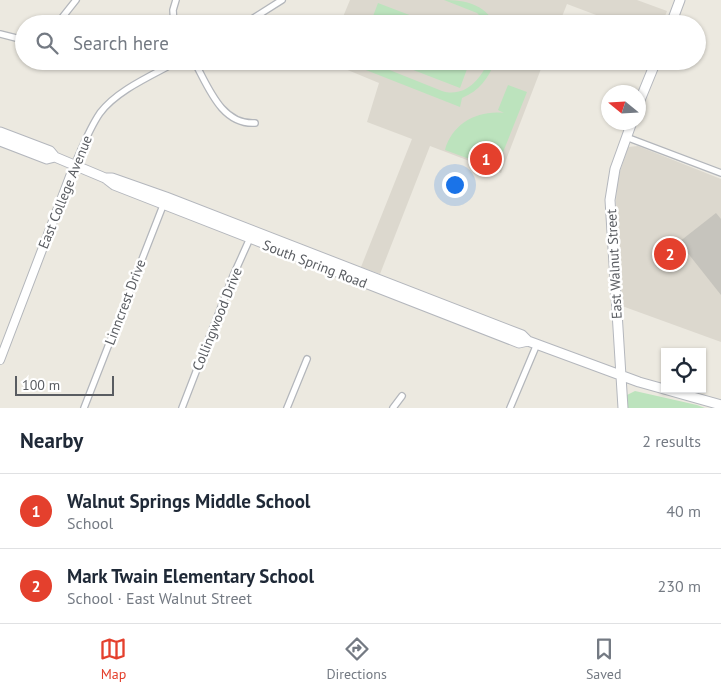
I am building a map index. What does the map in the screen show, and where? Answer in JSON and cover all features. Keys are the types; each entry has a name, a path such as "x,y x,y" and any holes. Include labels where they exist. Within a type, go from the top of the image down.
{"main road":[{"path":"674,15 680,0"},
{"path":"646,85 652,70"},
{"name":"East Walnut Street","path":"623,408 610,200 615,168 629,130"},
{"path":"0,132 50,151 54,157 47,159 0,141"},
{"name":"South Spring Road","path":"54,157 105,178 112,178 165,201 469,319 522,335 533,343 621,376 721,406"}],"street":[{"path":"64,15 76,0"},
{"path":"173,15 176,0"},
{"path":"258,15 282,0"},
{"path":"0,34 15,38"},
{"name":"East College Avenue","path":"0,360 74,166 91,128 101,112 113,100 163,70"},
{"path":"199,70 218,103 233,119 246,123 255,123"},
{"path":"626,137 721,173"},
{"name":"Linncrest Drive","path":"84,408 165,201"},
{"name":"Collingwood Drive","path":"182,408 233,276 252,235"},
{"path":"510,408 533,343"},
{"path":"288,408 307,359"},
{"path":"393,408 402,396"}],"shaded area":[{"path":"350,0 637,0 667,11 665,15 596,15 567,4 563,15 344,15"},
{"path":"348,70 541,70 501,173 430,146 380,274 361,267 412,139 367,122 379,83"},
{"path":"638,146 721,179 721,342 622,306 616,202 617,181 628,147"}],"green space":[{"path":"444,0 473,4 489,15 479,15"},
{"path":"378,3 409,15 373,15"},
{"path":"366,70 390,70 442,91 457,92 471,86 484,70 491,70 483,83 473,92 462,98 460,107"},
{"path":"413,70 467,70 460,88"},
{"path":"508,85 527,92 498,165 491,167 445,150 453,133 467,121 484,114 504,113 498,110"},
{"path":"635,391 705,408 628,408 627,395"}],"building":[{"path":"716,213 721,219 721,295 679,242"}],"place":[{"name":"Walnut Springs Middle School","path":"486,159"},
{"name":"Mark Twain Elementary School","path":"670,254"}]}
